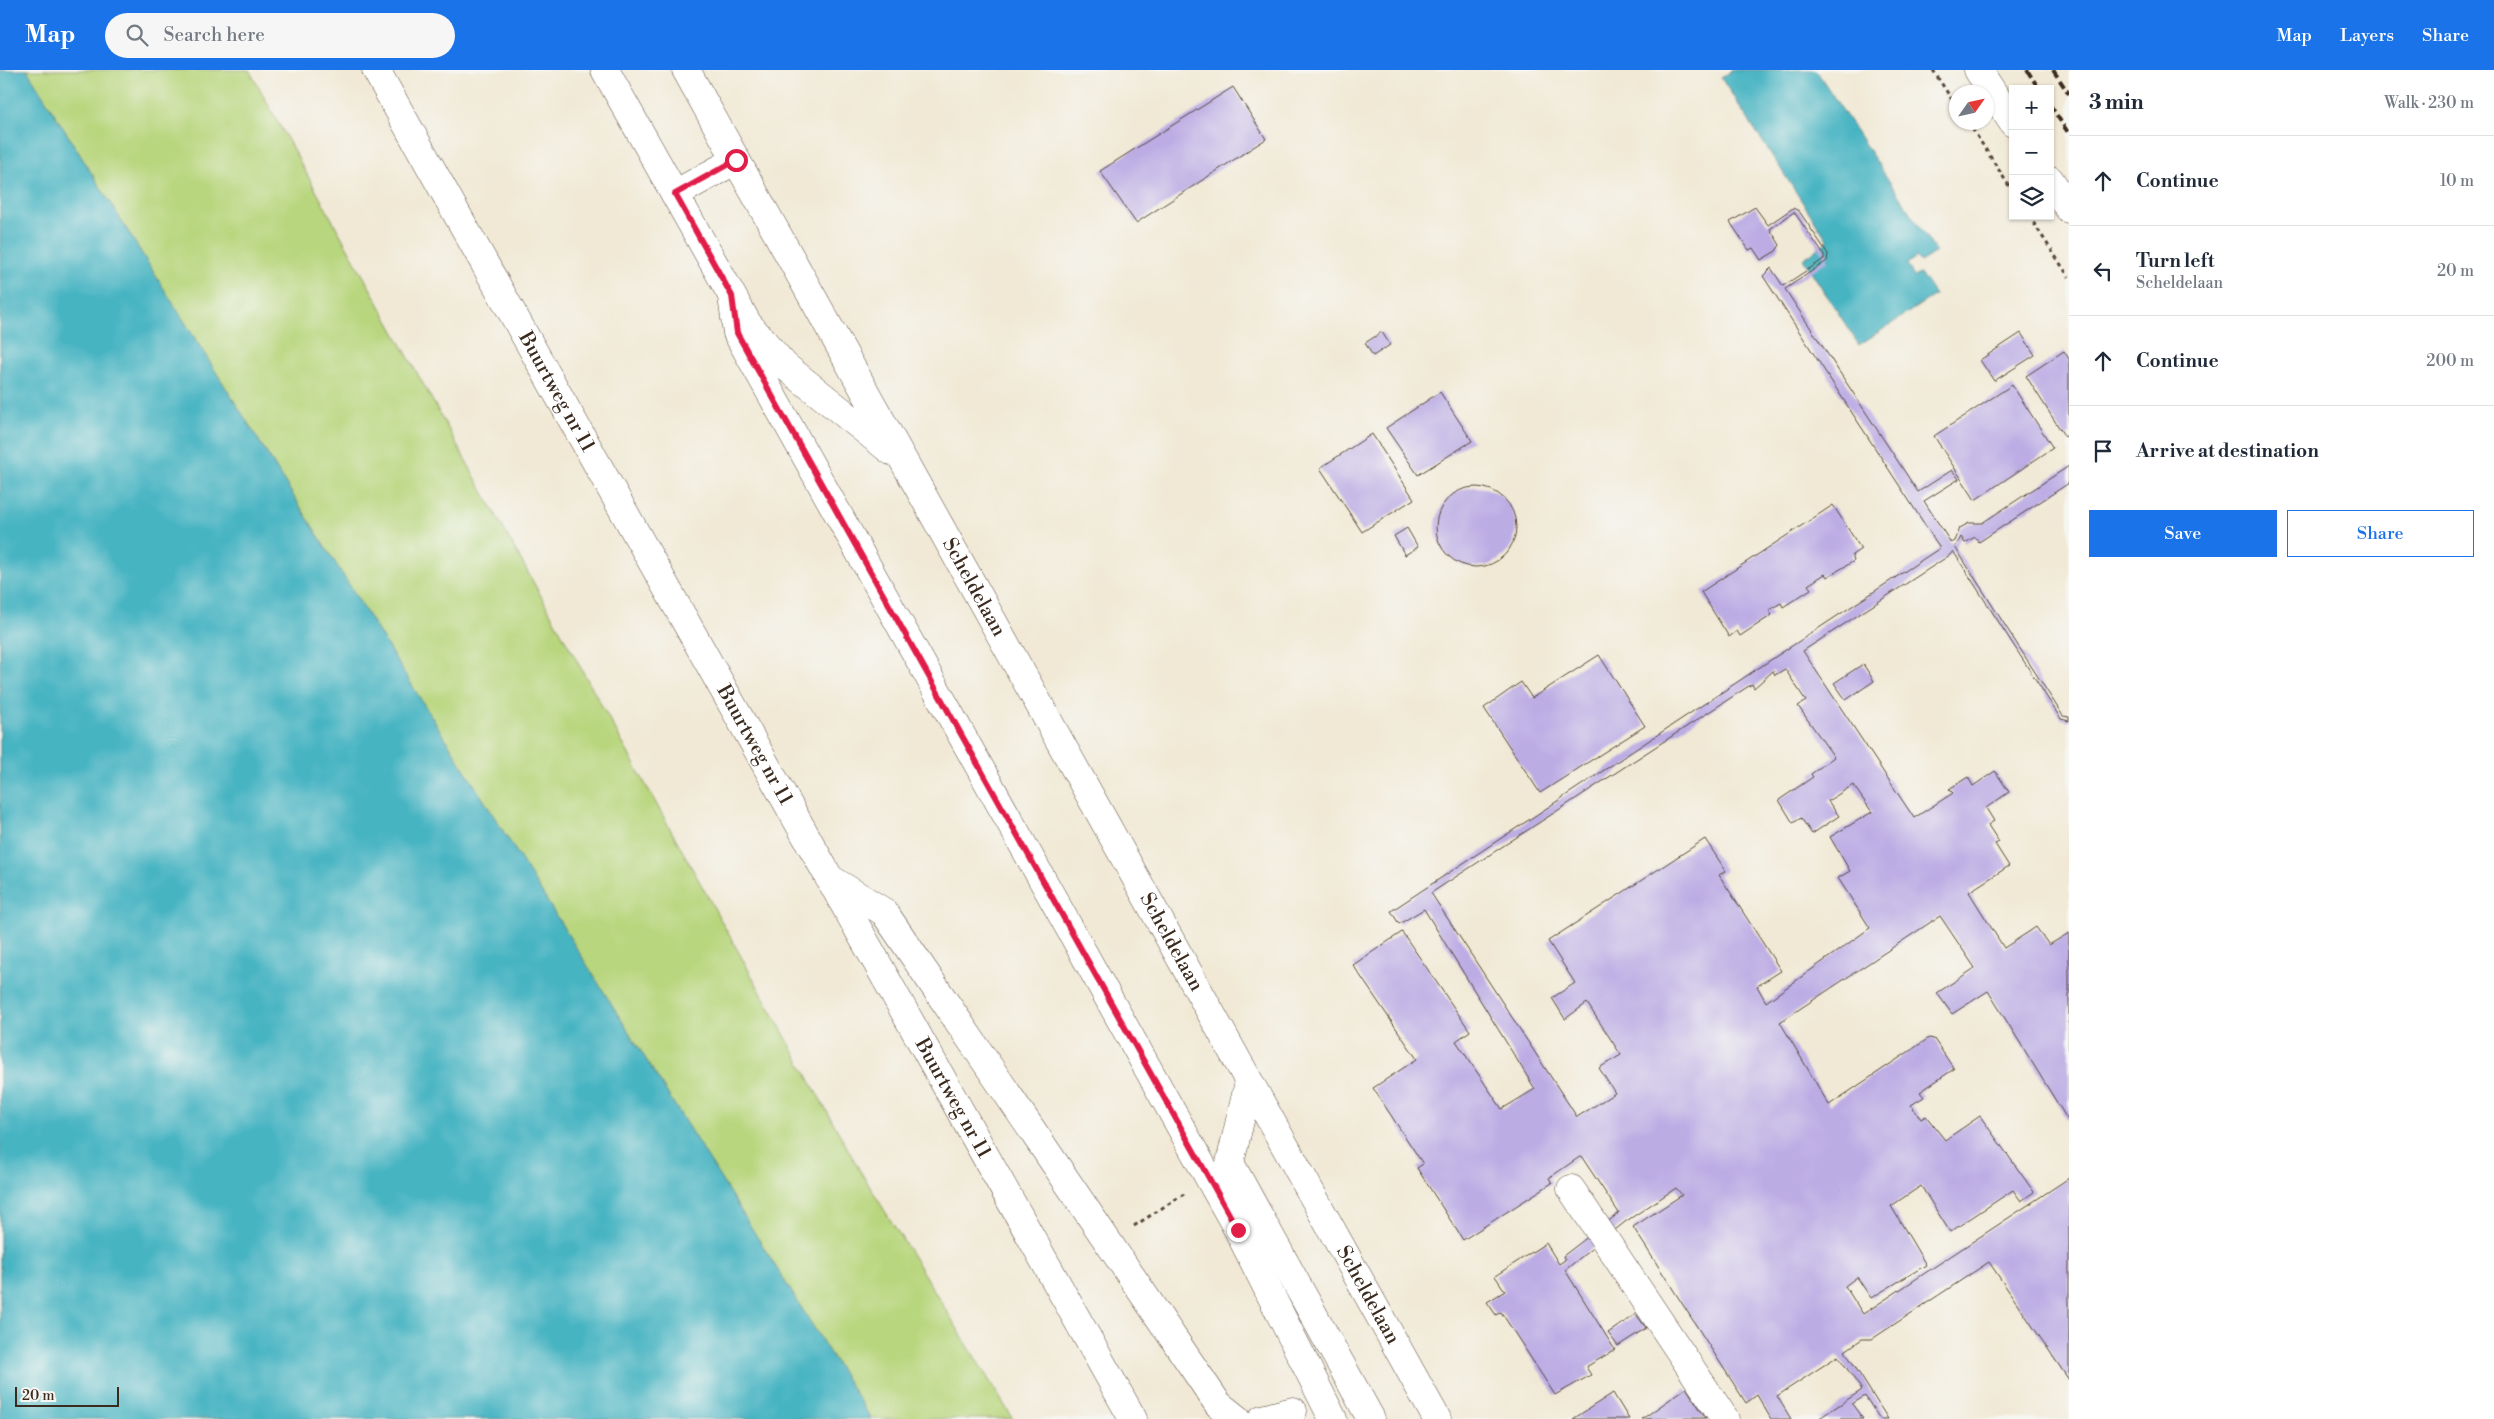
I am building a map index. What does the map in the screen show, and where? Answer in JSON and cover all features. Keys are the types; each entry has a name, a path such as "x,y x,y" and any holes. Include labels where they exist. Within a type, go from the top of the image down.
{"main road":[{"name":"Buurtweg nr 11","path":"376,70 827,877 1133,1419"},
{"name":"Scheldelaan","path":"605,70 748,324 785,366 866,429 905,464"},
{"name":"Scheldelaan","path":"686,70 1438,1419"},
{"path":"1978,70 2009,117"},
{"path":"675,194 736,160"},
{"path":"2054,186 2069,209"},
{"path":"732,296 737,333 1238,1230 1333,1419"},
{"path":"827,877 884,912 1218,1404 1237,1419"},
{"path":"1249,1082 1230,1163 1371,1419"},
{"path":"1571,1190 1725,1419"},
{"path":"1262,1419 1293,1411"}],"path":[{"path":"1933,70 1949,95"},
{"path":"1973,130 2009,186"},
{"path":"2032,220 2069,277"}],"green space":[{"path":"27,70 249,70 859,1169 1013,1419 871,1419"}],"water":[{"path":"0,70 27,70 871,1419 0,1419"},
{"path":"1733,70 1816,70 1936,252 1920,262 1916,257 1907,264 1914,277 1920,273 1935,295 1859,345 1803,259 1828,241 1721,78"}],"building":[{"path":"1233,87 1266,139 1136,223 1100,171"},
{"path":"1755,207 1768,225 1793,208 1799,211 1828,254 1827,261 1785,289 1918,492 1952,470 1959,479 1924,501 1951,543 1955,541 1960,528 1969,523 1982,523 2069,466 2069,483 1979,542 1975,537 1965,543 1961,537 1955,547 2063,716 2069,717 2069,721 2061,719 1953,551 1950,555 1803,651 1914,818 1953,793 1949,789 1968,777 1973,786 1995,771 2009,792 1986,808 1994,821 1988,825 1999,842 1995,844 2009,866 1969,892 2004,948 2036,927 2049,945 2069,933 2069,1122 1988,991 1952,1014 1937,993 1975,968 1940,916 1780,1022 1829,1105 1929,1038 1934,1039 1954,1069 1920,1092 1924,1097 1911,1105 1921,1119 1926,1116 1945,1140 1980,1116 2034,1192 2021,1201 2013,1190 1950,1232 1921,1186 1891,1206 1926,1265 1871,1298 1857,1277 1845,1286 1863,1314 2069,1178 2069,1380 1989,1262 1872,1339 1862,1339 1845,1351 1888,1419 1880,1419 1865,1396 1852,1404 1863,1419 1818,1419 1862,1390 1838,1356 1777,1396 1791,1419 1771,1419 1757,1395 1746,1403 1633,1227 1682,1195 1676,1188 1625,1222 1565,1270 1615,1350 1586,1367 1591,1375 1555,1395 1501,1312 1496,1315 1487,1302 1505,1291 1495,1276 1546,1243 1559,1264 1565,1260 1563,1256 1619,1213 1581,1156 1549,1178 1552,1183 1463,1240 1417,1168 1423,1164 1373,1088 1417,1059 1353,965 1402,932 1470,1031 1456,1041 1502,1109 1535,1089 1424,909 1399,924 1391,911 1940,548 1763,276 1771,268 1783,286 1824,259 1824,255 1794,212 1770,229 1780,245 1776,251 1761,260 1753,248 1749,250 1730,222","holes":["1785,669 1806,701 1798,706 1834,757 1811,774 1813,777 1779,800 1793,823 1801,818 1812,834 1839,816 1828,801 1853,785 1872,812 1830,837 1850,871 1838,878 1870,928 1766,1002 1757,986 1781,971 1719,875 1726,871 1705,839 1548,941 1575,983 1552,998 1565,1019 1587,1003 1621,1055 1599,1068 1615,1093 1577,1117 1431,893 1752,684 1754,688 1773,671 1775,675"]},
{"path":"1382,332 1390,345 1373,356 1365,343"},
{"path":"2021,333 2035,355 1994,381 1980,360"},
{"path":"2064,351 2069,359 2069,434 2065,437 2026,376"},
{"path":"2012,385 2053,448 1975,500 1934,436"},
{"path":"1440,392 1472,441 1418,475 1386,428"},
{"path":"1372,434 1414,499 1362,532 1320,468"},
{"path":"1476,487 1491,490 1504,499 1513,512 1516,527 1513,542 1504,555 1491,564 1476,567 1461,564 1448,555 1439,542 1436,527 1439,512 1448,499 1461,490"},
{"path":"1833,505 1861,549 1852,555 1854,561 1827,577 1825,574 1808,585 1811,589 1783,607 1781,603 1769,610 1772,615 1740,636 1737,631 1729,637 1701,592"},
{"path":"1407,528 1418,547 1405,555 1394,536"},
{"path":"1599,655 1645,726 1540,793 1484,708 1521,682 1532,698"},
{"path":"1863,664 1874,681 1846,700 1834,683"},
{"path":"1636,1314 1646,1328 1618,1346 1608,1333"},
{"path":"1686,1388 1706,1418 1642,1419"},
{"path":"1613,1393 1629,1419 1573,1419"}],"railway":[{"path":"2027,70 2036,85"},
{"path":"2053,70 2069,94"},
{"path":"2054,111 2069,134"}],"route":[{"path":"736,160 675,194 732,296 737,333 1238,1230"}]}
